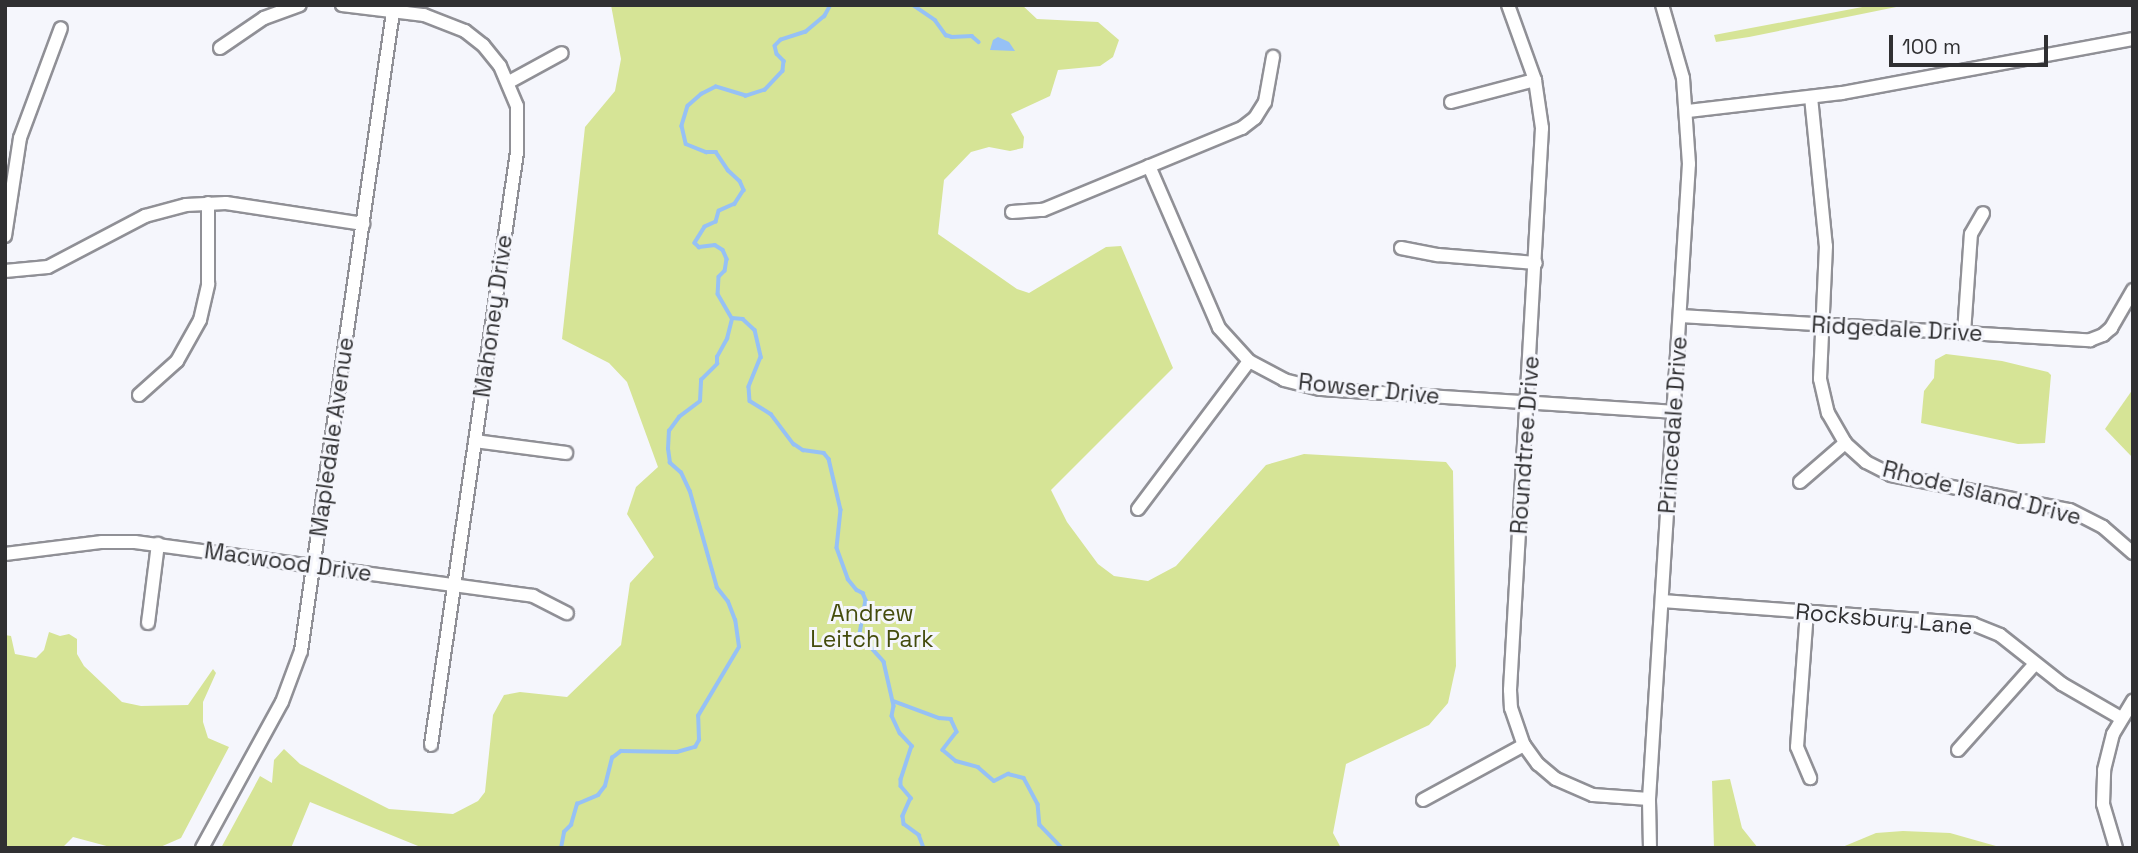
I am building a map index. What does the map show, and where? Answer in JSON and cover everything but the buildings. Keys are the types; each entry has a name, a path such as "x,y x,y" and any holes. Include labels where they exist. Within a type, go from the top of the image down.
{"street":[{"path":"220,48 264,18 300,5"},
{"name":"Mahoney Drive","path":"342,5 393,8 435,18 465,31 490,52 509,82 517,106 518,141 431,745"},
{"name":"Roundtree Drive","path":"1508,5 1535,80 1542,128 1510,690 1514,722 1524,745 1538,764 1569,786 1602,796 1649,799"},
{"name":"Princedale Drive","path":"1650,848 1649,799 1689,164 1688,111 1676,48 1662,5"},
{"name":"Mapledale Avenue","path":"202,848 294,676 314,566 393,8"},
{"path":"5,236 20,138 61,28"},
{"path":"1688,111 1811,97 2133,39"},
{"path":"509,82 562,53"},
{"path":"1012,212 1043,210 1249,124 1268,96 1273,57"},
{"path":"1451,102 1535,80"},
{"name":"Rhode Island Drive","path":"1811,97 1826,246 1820,372 1828,413 1845,443 1866,462 1891,475 2070,510 2104,527 2133,553"},
{"name":"Rowser Drive","path":"1149,166 1214,319 1227,338 1250,361 1284,380 1320,389 1674,412"},
{"path":"5,271 48,267 145,216 208,202 249,205 363,224"},
{"path":"139,395 177,361 200,320 208,284 208,202"},
{"path":"1964,333 1971,234 1983,213"},
{"path":"1401,248 1438,255 1536,263"},
{"name":"Ridgedale Drive","path":"1679,316 2085,340 2099,337 2111,328 2133,290"},
{"path":"1138,509 1250,361"},
{"path":"475,441 566,453"},
{"path":"1800,482 1845,443"},
{"name":"Macwood Drive","path":"5,554 111,542 158,544 533,596 567,613"},
{"path":"148,623 158,544"},
{"name":"Rocksbury Lane","path":"1661,601 1973,624 2000,635 2035,664 2120,718"},
{"path":"1807,611 1797,747 1810,778"},
{"path":"1958,750 2035,664"},
{"path":"2116,848 2106,816 2102,789 2108,751 2120,718 2133,701"},
{"path":"1423,800 1524,745"}],"green space":[{"name":"Andrew Leitch Park","path":"611,5 1022,5 1037,19 1098,22 1119,40 1113,57 1100,66 1058,70 1050,96 1011,114 1024,137 1023,148 1010,151 989,147 971,152 944,180 938,234 1017,289 1029,293 1106,247 1121,246 1173,368 1051,490 1067,522 1098,564 1114,576 1148,581 1176,566 1266,465 1304,454 1446,462 1453,471 1456,666 1448,703 1429,725 1346,764 1333,833 1341,848 423,848 310,802 291,848 221,848 260,776 272,783 274,760 284,749 300,764 389,809 453,814 478,801 485,792 493,715 504,695 520,692 567,697 621,645 630,583 654,557 627,514 636,487 658,467 627,382 609,363 562,339 585,127 615,91 621,59"},
{"path":"1873,5 1906,5 1749,37 1716,42 1714,35"},
{"path":"1946,354 2002,361 2048,372 2051,375 2045,443 2018,444 1921,423 1924,391 1934,378 1935,360"},
{"path":"2133,389 2133,458 2105,429"},
{"path":"49,632 60,636 69,634 77,639 77,654 84,666 122,702 141,706 188,705 213,669 216,673 203,702 203,722 208,738 229,747 181,838 158,848 114,848 73,837 62,848 5,848 5,635 11,636 15,654 36,658 44,650"},
{"path":"1730,779 1742,828 1758,848 1714,848 1712,781"},
{"path":"1876,833 1950,833 2003,848 1840,848"}],"water":[{"path":"998,37 1009,42 1015,51 990,50 993,40"}],"waterway":[{"path":"831,5 825,16 806,32 781,40 775,46 777,54 784,61 783,71 765,90 746,96 716,87 688,106 682,126 686,144 706,152 716,152 728,170 740,181 744,190 735,204 719,211 716,222 705,227 695,243 699,247 715,245 723,250 727,259 725,271 719,277 718,294 732,318 743,319 755,330 761,357 749,387 750,401 771,414 794,444 803,450 824,453 829,459 841,510 837,548 848,579 863,593 866,600 860,635 884,662 894,706 892,716 900,733 912,746 901,779 901,786 911,798 903,816 904,824 919,835 924,848"},
{"path":"913,5 935,20 946,35 972,36 979,42"},
{"path":"561,848 564,832 571,825 577,804 598,795 605,786 612,758 621,751 677,752 695,747 699,740 698,716 739,647 735,620 728,602 717,588 690,492 681,473 670,463 668,449 669,431 679,417 700,401 701,380 717,364 717,357 727,339 732,319"},
{"path":"893,701 939,718 951,719 957,732 943,750 956,761 978,767 994,781 1008,774 1024,778 1038,804 1040,825 1062,848"}]}
